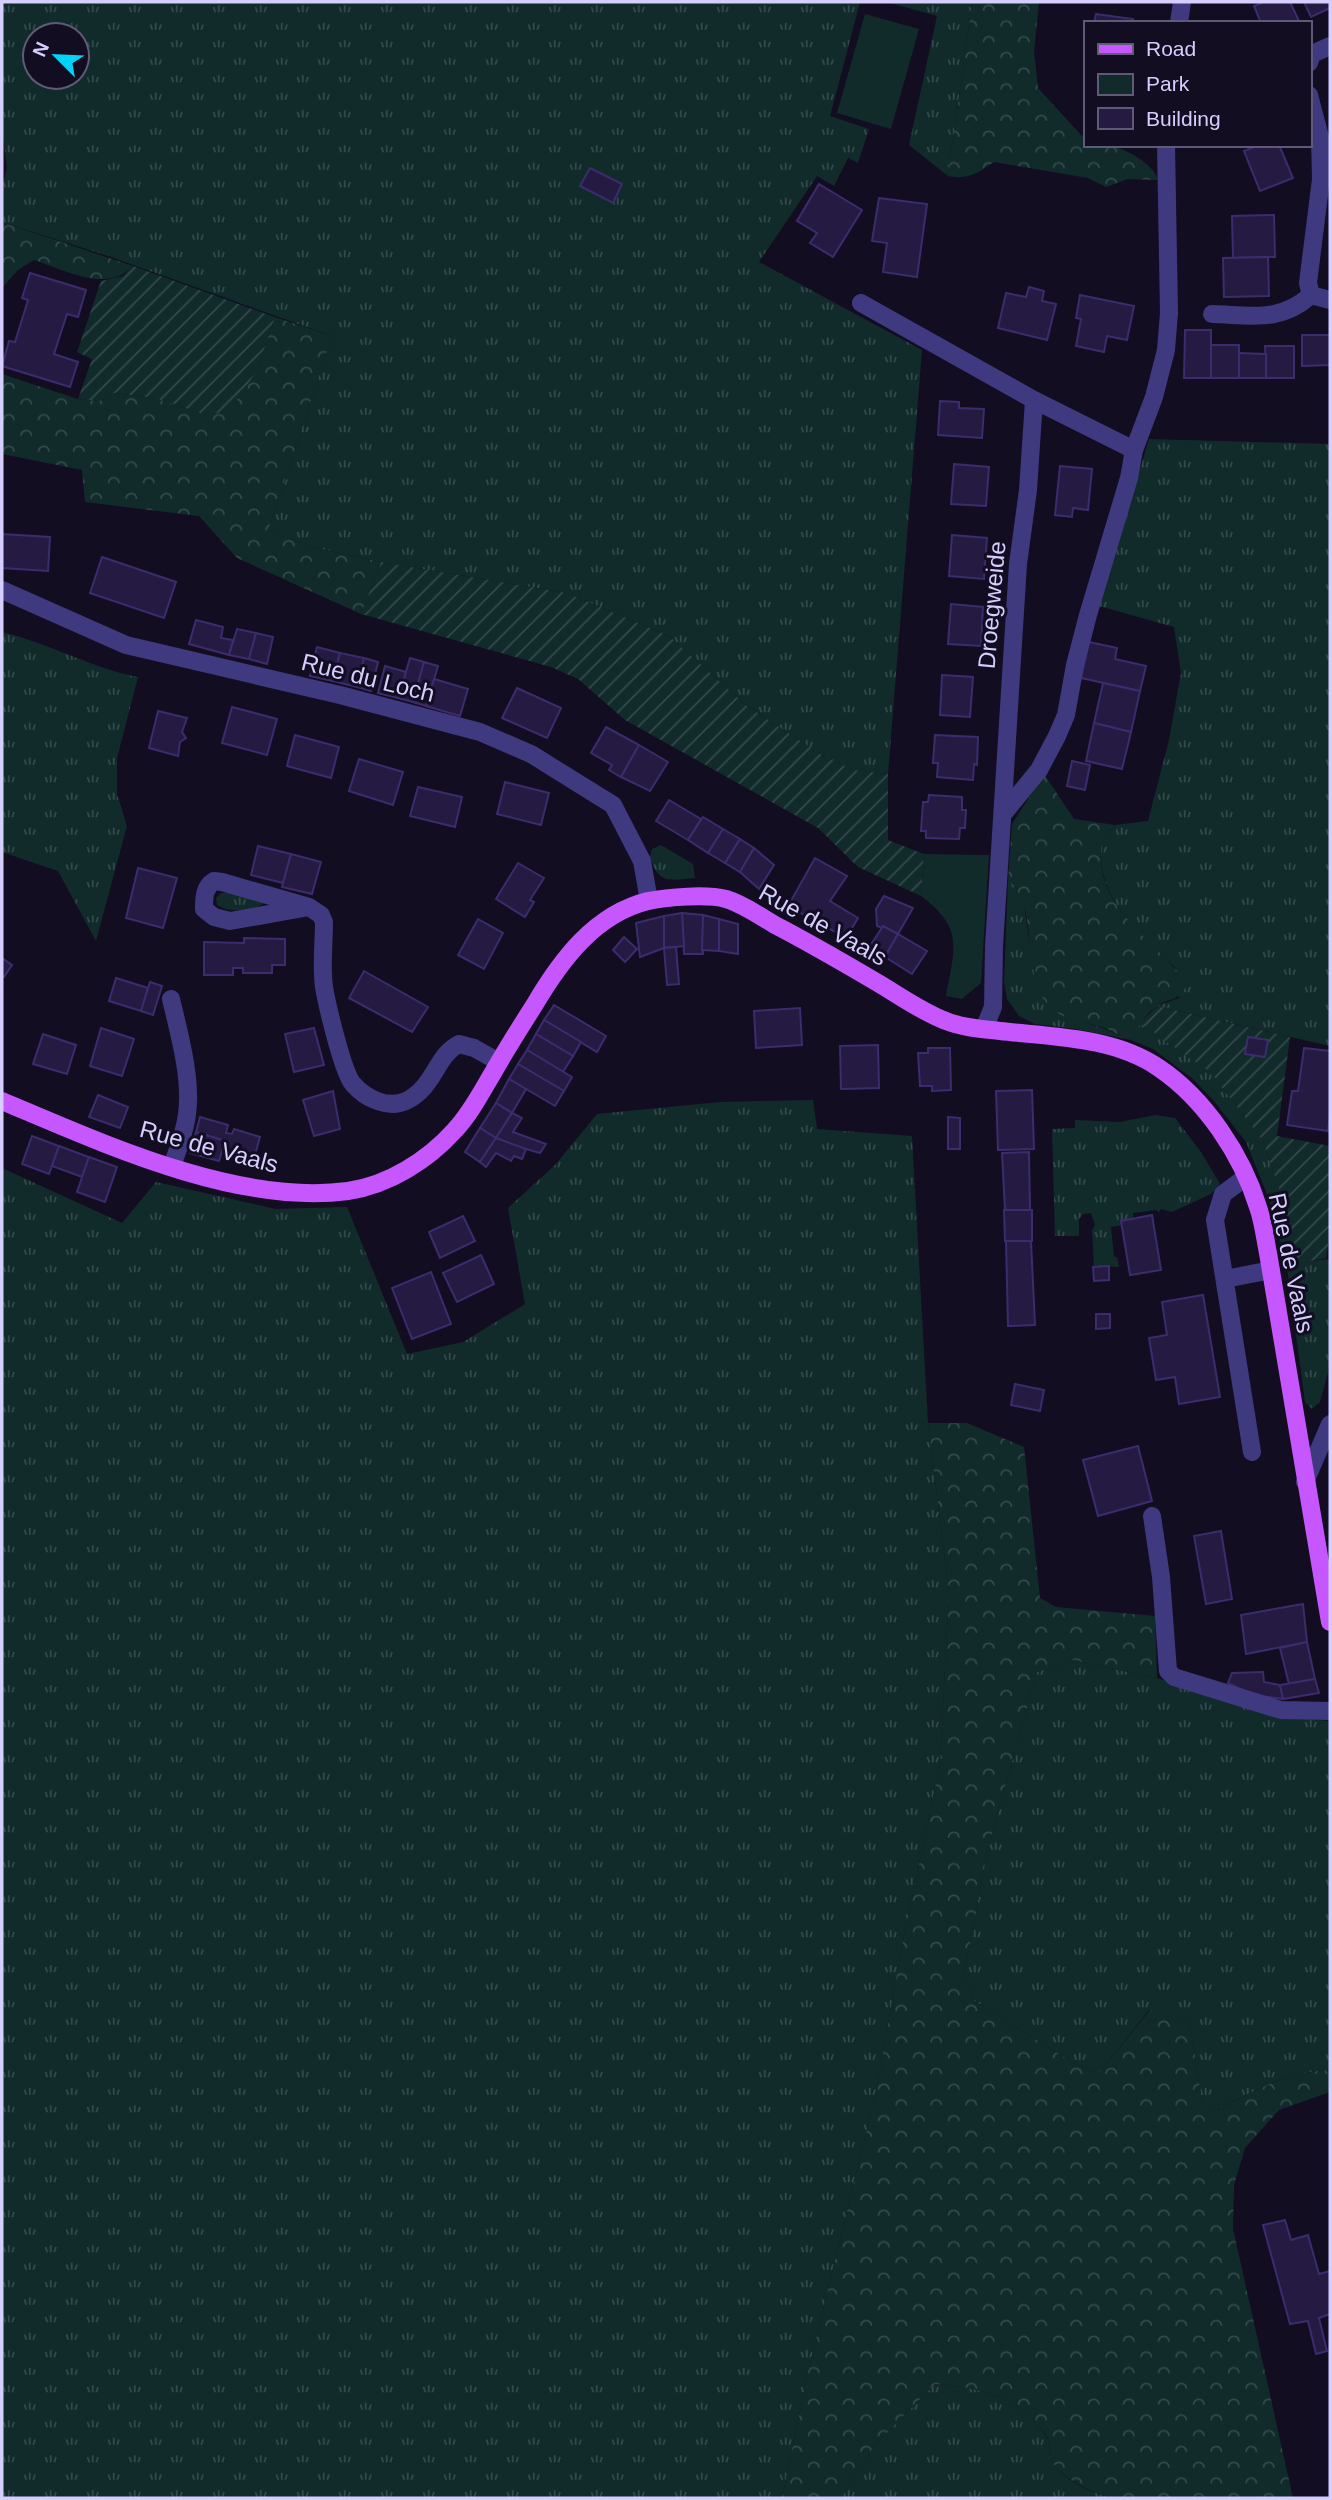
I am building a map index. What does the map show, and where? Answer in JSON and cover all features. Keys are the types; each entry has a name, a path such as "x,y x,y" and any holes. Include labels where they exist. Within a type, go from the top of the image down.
{"main road":[{"name":"Rue de Vaals","path":"2,1101 93,1139 172,1166 279,1192 350,1191 382,1182 429,1154 456,1129 550,978 577,944 599,925 624,910 649,901 705,897 726,899 817,947 929,1014 950,1023 1083,1041 1139,1056 1167,1074 1207,1113 1231,1148 1259,1207 1330,1622"}],"street":[{"path":"1179,21 1182,2"},
{"path":"1311,57 1330,46"},
{"path":"1311,103 1320,137 1321,178 1308,283 1311,295"},
{"path":"1003,814 1039,770 1066,715 1075,665 1129,478 1134,450 1154,397 1166,350 1169,313 1166,147"},
{"path":"1311,295 1330,300"},
{"path":"1212,314 1275,316 1297,307 1311,295"},
{"path":"861,303 1034,400 1134,450"},
{"name":"Droegweide","path":"984,1029 993,1007 994,946 1018,564 1028,490 1034,400"},
{"name":"Rue du Loch","path":"2,590 126,645 341,695 480,732 531,754 613,805 642,861 649,901"},
{"path":"309,907 230,921 214,917 204,909 204,899 208,885 214,881 309,907 321,915 324,922 324,985 352,1084 372,1099 386,1105 405,1102 426,1087 450,1048 459,1044 474,1048 499,1062"},
{"path":"171,999 186,1083 188,1112 172,1166"},
{"path":"1246,1177 1223,1194 1216,1220 1252,1451"},
{"path":"1225,1279 1271,1270"},
{"path":"1305,1482 1330,1424"},
{"path":"1152,1516 1161,1577 1168,1671 1174,1676 1281,1710 1330,1711"}],"green space":[{"path":"2,2 860,2 830,116 869,129 858,163 848,158 834,186 817,176 759,262 922,350 888,774 854,770 825,757 747,706 669,636 567,593 381,562 321,549 268,531 332,336 108,256 2,222 2,188 7,168 2,126"},
{"path":"887,2 972,2 948,176 909,145 937,16"},
{"path":"972,2 1039,2 1034,52 1038,88 1084,136 1084,147 1122,149 1151,168 1158,180 1128,179 1106,187 1088,178 994,162 972,175 948,176"},
{"path":"865,14 919,29 891,129 837,113"},
{"path":"2,222 133,266 123,274 98,279 72,274 34,260 18,270 2,288"},
{"path":"133,266 275,317 257,370 239,398 222,413 200,413 155,398 114,393 99,401 78,399 92,359 77,352 101,281 123,276"},
{"path":"275,317 332,336 268,531 321,549 381,562 361,614 237,558 199,516 85,502 82,470 2,454 2,374 78,399 99,401 114,393 155,398 200,413 257,370"},
{"path":"1149,439 1330,444 1330,1046 1157,1006 1179,998 1175,967 1125,916 1107,886 1102,869 1101,843 1115,825 1148,821 1169,740 1181,673 1174,627 1099,606"},
{"path":"381,562 567,593 669,636 747,706 825,757 854,770 888,774 888,840 924,854 921,896 858,867 818,828 625,720 578,679 551,667 361,614"},
{"path":"2,632 104,668 138,677 117,758 117,794 127,826 96,941 58,871 2,852"},
{"path":"1044,774 1074,819 1115,825 1101,846 1103,873 1109,892 1132,925 1188,984 1176,998 1161,1003 1152,1010 1131,1040 1107,1029 1060,1015 1048,1005 1039,991 1031,958 1024,906 1018,892 1008,880 1012,824"},
{"path":"661,845 693,864 695,878 672,880 661,876 650,857 652,849"},
{"path":"924,854 989,855 981,983 962,999 946,996 952,965 953,940 944,918 921,896"},
{"path":"1008,880 1017,887 1024,905 1035,979 1064,1016 1131,1040 1035,1024 1019,1016 1007,999 1004,981"},
{"path":"221,893 266,902 254,908 229,910 217,905 216,898"},
{"path":"1157,1006 1290,1037 1277,1136 1330,1146 1330,1233 1326,1258 1298,1263 1286,1210 1263,1141 1211,1073 1140,1023"},
{"path":"1140,1023 1211,1073 1263,1141 1286,1210 1298,1262 1330,1259 1328,1372 1320,1402 1312,1409 1305,1402 1287,1267 1269,1199 1246,1142 1193,1079 1153,1049 1131,1040"},
{"path":"813,1100 817,1129 912,1136 928,1423 949,1592 940,1764 903,1941 875,2096 808,2372 782,2498 2,2498 2,1168 122,1223 156,1182 276,1209 347,1207 407,1354 463,1342 525,1304 508,1208 555,1165 597,1114 720,1102"},
{"path":"1155,1115 1175,1118 1201,1152 1220,1184 1211,1194 1172,1212 1161,1209 1159,1212 1156,1210 1133,1213 1133,1218 1121,1221 1122,1225 1111,1227 1114,1257 1117,1257 1119,1267 1094,1266 1092,1230 1095,1225 1091,1213 1083,1214 1079,1219 1079,1236 1055,1236 1052,1129 1075,1128 1075,1120 1120,1122"},
{"path":"928,1423 967,1423 1024,1447 1040,1598 1056,1607 1155,1616 1157,1678 1072,1660 1037,1672 988,1848 964,1976 973,2000 1075,2064 1099,2073 1150,2010 1190,2024 1202,2101 1215,2111 1298,2074 1330,2070 1330,2092 1279,2110 1245,2148 1234,2185 1233,2229 1293,2498 1105,2496 1080,2485 1057,2469 1052,2461 1045,2434 1034,2420 1012,2403 988,2393 935,2384 874,2446 841,2498 782,2498 808,2372 875,2096 903,1941 940,1764 949,1592"},
{"path":"1072,1660 1157,1678 1280,1716 1330,1721 1330,2070 1298,2074 1215,2111 1202,2101 1190,2024 1149,2010 1099,2073 1075,2064 973,2000 964,1976 988,1848 1037,1672"},
{"path":"935,2384 988,2393 1012,2403 1034,2420 1044,2434 1057,2469 1079,2485 1112,2498 841,2498 874,2446"}],"building":[{"path":"1264,2 1290,2 1299,21 1260,21 1254,6"},
{"path":"1304,2 1330,2 1330,8 1311,17"},
{"path":"1096,14 1133,19 1133,21 1094,21"},
{"path":"1254,147 1280,147 1293,178 1260,191 1244,151"},
{"path":"590,168 622,184 613,203 580,186"},
{"path":"819,184 862,210 833,257 810,243 817,233 797,221"},
{"path":"879,198 927,204 917,277 883,272 887,243 872,241"},
{"path":"1274,215 1275,257 1233,258 1232,216"},
{"path":"1268,257 1269,296 1224,297 1223,258"},
{"path":"30,273 86,290 78,317 67,314 54,354 78,362 70,387 2,366 9,341 15,342 28,300 22,298"},
{"path":"1029,287 1044,291 1042,301 1056,304 1047,340 998,328 1006,293 1026,297"},
{"path":"1080,295 1134,306 1127,340 1107,336 1104,352 1076,346 1081,319 1076,318"},
{"path":"1185,330 1211,330 1211,378 1184,378"},
{"path":"1302,335 1330,335 1330,365 1302,366"},
{"path":"1211,345 1239,345 1239,378 1211,378"},
{"path":"1265,346 1294,346 1294,378 1266,378"},
{"path":"1239,353 1266,354 1266,378 1239,378"},
{"path":"940,401 959,402 959,408 984,409 982,438 938,435"},
{"path":"954,464 989,467 986,506 951,504"},
{"path":"1060,466 1092,469 1088,510 1073,508 1072,517 1055,515"},
{"path":"2,534 50,537 48,571 2,568"},
{"path":"952,535 987,538 984,579 949,576"},
{"path":"102,557 176,582 164,618 90,593"},
{"path":"951,604 983,607 981,646 948,644"},
{"path":"196,620 223,627 221,638 233,640 229,655 189,644"},
{"path":"237,629 256,633 249,659 229,655"},
{"path":"256,633 273,637 267,664 249,659"},
{"path":"1089,642 1117,648 1115,659 1146,666 1140,691 1081,678"},
{"path":"317,647 340,653 333,681 310,676"},
{"path":"340,653 364,658 357,687 333,681"},
{"path":"364,658 378,662 371,691 357,687"},
{"path":"410,658 424,662 413,702 398,698"},
{"path":"424,662 438,666 426,706 413,702"},
{"path":"385,666 406,672 398,698 378,693"},
{"path":"942,675 973,677 970,717 940,715"},
{"path":"434,679 468,689 460,716 426,706"},
{"path":"1103,683 1140,691 1131,732 1094,723"},
{"path":"517,688 561,708 547,738 502,718"},
{"path":"232,707 277,719 267,755 222,743"},
{"path":"158,711 187,718 182,732 186,738 180,742 178,756 149,748"},
{"path":"1094,723 1131,732 1122,769 1086,761"},
{"path":"606,727 639,745 621,777 609,770 612,765 591,753"},
{"path":"295,735 339,747 331,778 287,766"},
{"path":"935,735 978,737 977,765 974,764 973,780 937,777 938,763 933,763"},
{"path":"639,745 668,762 650,791 621,777"},
{"path":"359,759 403,772 393,805 349,791"},
{"path":"1072,761 1090,765 1085,790 1067,786"},
{"path":"505,782 549,793 541,825 497,814"},
{"path":"418,787 462,797 455,827 410,816"},
{"path":"929,795 962,797 962,810 966,810 965,828 960,828 959,839 926,838 926,831 921,831 923,802 928,802"},
{"path":"669,800 701,819 688,840 656,821"},
{"path":"703,817 723,829 708,853 688,840"},
{"path":"723,829 740,839 725,863 708,853"},
{"path":"740,839 754,848 740,872 725,863"},
{"path":"258,846 291,854 283,883 251,875"},
{"path":"754,848 774,865 759,889 740,872"},
{"path":"291,854 321,862 312,894 282,887"},
{"path":"815,858 847,876 830,901 858,918 846,938 788,906"},
{"path":"518,863 544,878 530,900 534,902 525,917 496,899"},
{"path":"138,868 177,878 163,928 126,918"},
{"path":"884,896 913,908 898,934 877,926 876,909"},
{"path":"682,913 703,915 703,954 684,954"},
{"path":"682,913 684,946 664,948 664,916"},
{"path":"703,915 719,919 719,951 702,950"},
{"path":"664,916 664,948 640,957 636,923"},
{"path":"478,919 503,933 484,969 458,955"},
{"path":"719,919 738,924 738,954 719,951"},
{"path":"883,926 898,934 885,957 869,948"},
{"path":"898,934 927,951 912,974 885,957"},
{"path":"624,937 637,949 625,962 613,950"},
{"path":"244,938 285,939 285,965 272,965 272,973 243,973 243,968 233,968 233,975 204,975 204,942 244,943"},
{"path":"676,947 679,984 667,985 664,948"},
{"path":"2,958 12,965 4,977 2,976"},
{"path":"364,971 428,1007 412,1032 349,998"},
{"path":"116,978 148,988 141,1011 109,1001"},
{"path":"150,982 162,986 153,1015 141,1011"},
{"path":"554,1005 606,1036 597,1052 544,1020"},
{"path":"800,1008 802,1045 756,1048 754,1011"},
{"path":"544,1020 581,1042 573,1056 536,1034"},
{"path":"101,1028 134,1039 122,1076 90,1066"},
{"path":"314,1028 324,1065 294,1072 285,1034"},
{"path":"43,1034 76,1045 67,1074 33,1064"},
{"path":"536,1034 573,1056 563,1072 527,1050"},
{"path":"1248,1037 1268,1040 1265,1057 1245,1054"},
{"path":"878,1045 879,1088 841,1089 840,1046"},
{"path":"928,1048 950,1048 951,1090 932,1091 932,1086 920,1086 918,1053 928,1053"},
{"path":"1304,1048 1330,1051 1328,1131 1287,1125 1292,1091 1298,1091"},
{"path":"527,1050 572,1077 564,1091 518,1064"},
{"path":"518,1064 564,1091 555,1106 509,1079"},
{"path":"509,1079 526,1089 512,1113 496,1103"},
{"path":"1032,1090 1034,1149 998,1150 996,1091"},
{"path":"333,1091 340,1129 314,1136 303,1100"},
{"path":"98,1095 128,1107 120,1128 89,1117"},
{"path":"496,1103 512,1113 496,1138 480,1128"},
{"path":"512,1113 522,1118 513,1132 546,1144 540,1153 496,1138"},
{"path":"200,1117 228,1125 226,1133 232,1134 234,1129 260,1137 253,1162 227,1154 228,1149 223,1148 225,1141 196,1132"},
{"path":"948,1117 960,1118 960,1149 948,1149"},
{"path":"480,1128 496,1138 480,1162 465,1152"},
{"path":"196,1132 225,1141 219,1161 190,1153"},
{"path":"32,1136 59,1146 49,1174 22,1164"},
{"path":"496,1138 526,1149 522,1159 514,1156 511,1161 496,1153 486,1167 480,1162"},
{"path":"59,1146 89,1157 82,1177 52,1166"},
{"path":"1029,1152 1030,1210 1005,1210 1002,1153"},
{"path":"89,1157 117,1167 105,1202 77,1192"},
{"path":"1004,1210 1032,1210 1032,1241 1005,1241"},
{"path":"1152,1215 1161,1270 1130,1275 1121,1221"},
{"path":"463,1216 475,1241 440,1258 429,1232"},
{"path":"1006,1241 1031,1241 1035,1325 1008,1326"},
{"path":"481,1255 494,1284 457,1302 443,1273"},
{"path":"1109,1266 1109,1280 1094,1281 1093,1267"},
{"path":"431,1272 451,1324 412,1339 392,1288"},
{"path":"1203,1295 1220,1397 1179,1404 1175,1377 1156,1380 1149,1338 1167,1335 1162,1302"},
{"path":"1096,1314 1110,1314 1110,1328 1096,1329"},
{"path":"1015,1384 1044,1390 1040,1411 1011,1405"},
{"path":"1138,1446 1152,1501 1098,1516 1083,1460"},
{"path":"1221,1531 1232,1599 1206,1604 1194,1536"},
{"path":"1303,1604 1307,1642 1246,1654 1241,1615"},
{"path":"1307,1642 1315,1679 1289,1684 1280,1648"},
{"path":"1263,1672 1264,1682 1280,1685 1283,1699 1253,1695 1228,1683 1232,1673"},
{"path":"1315,1679 1319,1693 1283,1699 1280,1685"},
{"path":"1285,2220 1291,2240 1308,2235 1319,2274 1330,2271 1330,2314 1319,2318 1327,2351 1316,2354 1308,2321 1290,2324 1263,2225"}]}
